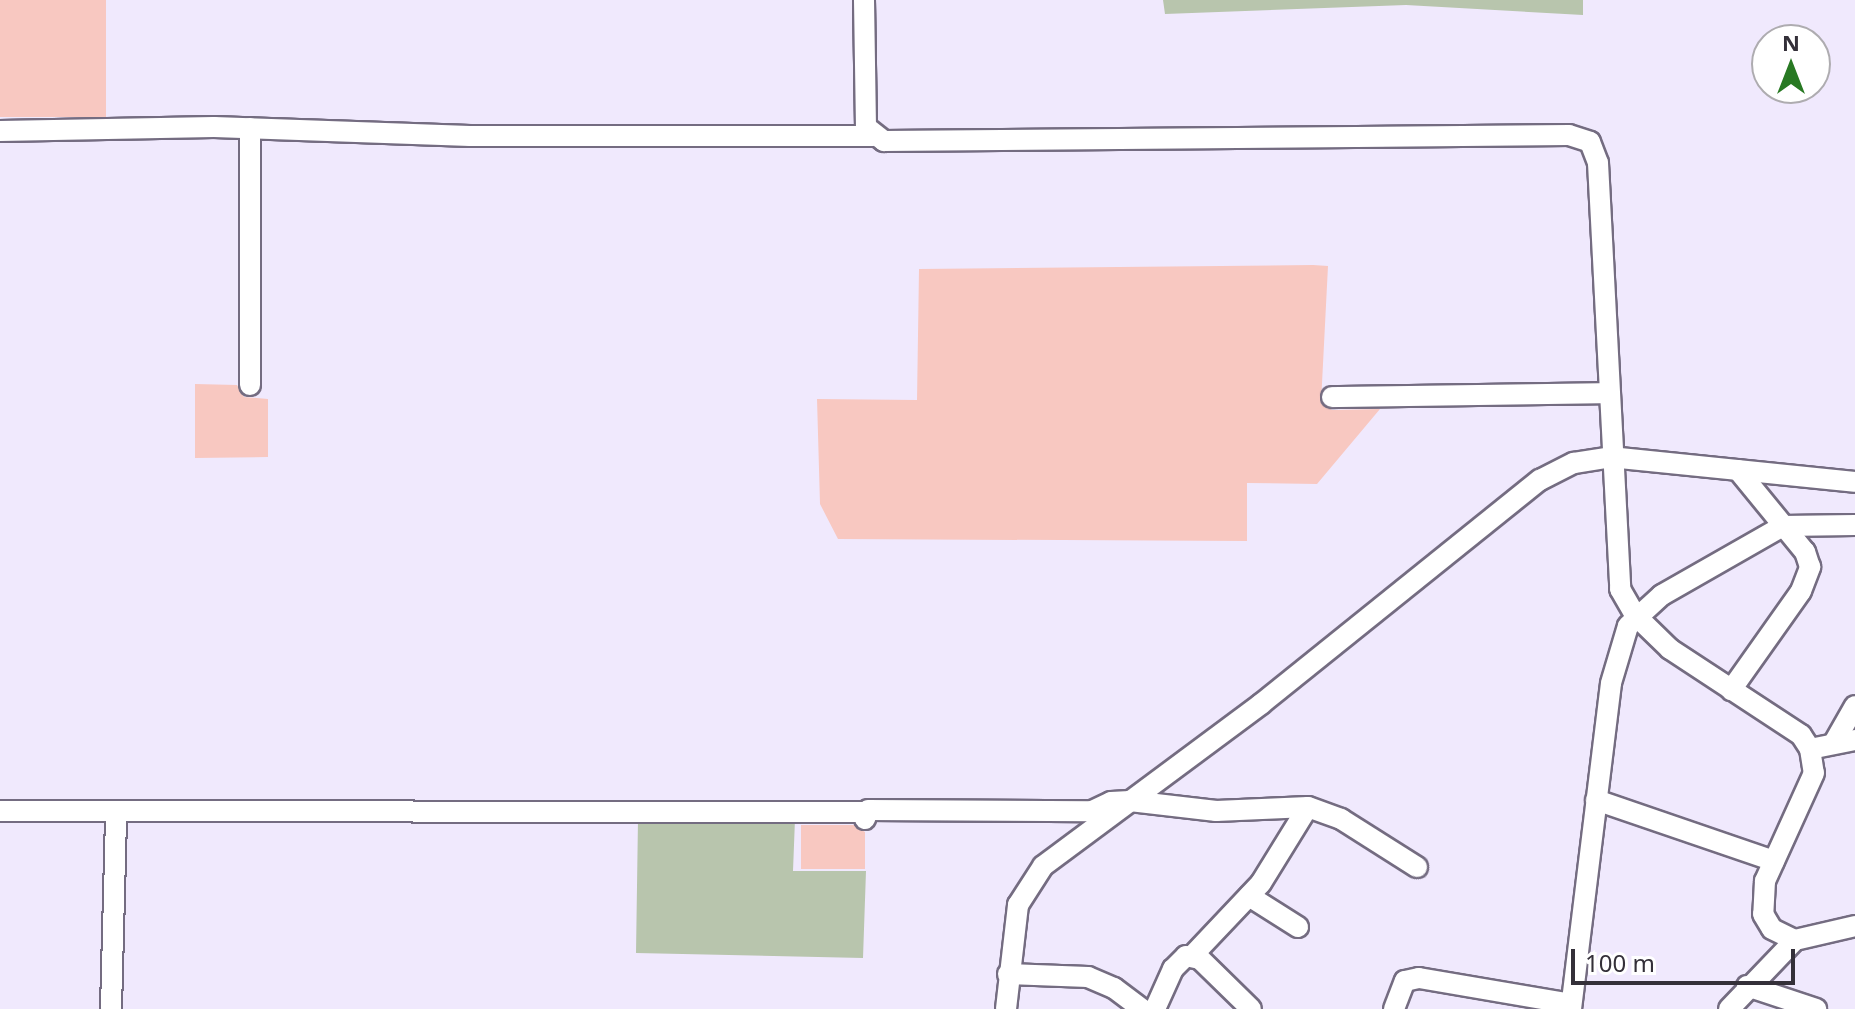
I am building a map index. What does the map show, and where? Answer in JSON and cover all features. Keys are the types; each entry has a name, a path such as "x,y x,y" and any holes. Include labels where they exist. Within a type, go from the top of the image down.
{"street":[{"path":"864,0 863,106 866,127 873,136"},
{"path":"250,128 250,385"},
{"path":"0,131 250,128 470,136 873,136 894,142 1569,135 1590,142 1598,163 1617,580 1635,615 1670,649 1801,735 1810,749 1814,773 1765,881 1763,914 1772,929 1795,940"},
{"path":"1332,397 1607,393"},
{"path":"1006,1009 1013,925 1027,885 1051,859 1261,704 1540,480 1574,463 1610,457 1855,482"},
{"path":"1731,690 1809,577 1810,560 1738,470"},
{"path":"1394,1009 1405,981 1419,978 1571,1006 1611,683 1635,615 1783,526 1855,525"},
{"path":"1810,749 1845,740 1855,706"},
{"path":"1596,800 1774,861"},
{"path":"0,811 864,815 1092,811 1111,802 1130,801 1204,810 1308,807 1341,819 1417,867"},
{"path":"1155,1009 1173,969 1182,958 1192,956 1249,896 1283,854 1308,807"},
{"path":"111,1009 116,812"},
{"path":"1249,896 1298,927"},
{"path":"1729,1009 1747,986 1795,940 1855,926"},
{"path":"1192,956 1251,1009"},
{"path":"1008,974 1088,977 1114,988 1142,1009"},
{"path":"1747,986 1816,1009"}],"green space":[{"path":"1163,0 1583,0 1583,15 1406,5 1165,14"},
{"path":"638,819 795,819 793,871 866,871 863,958 636,953"}],"building":[{"path":"0,0 106,0 106,117 0,117"},
{"path":"1328,266 1321,403 1332,410 1380,409 1317,484 1247,483 1247,541 838,539 820,504 817,399 917,400 919,269"},
{"path":"195,384 237,385 244,397 268,399 268,457 195,458"},
{"path":"801,825 854,825 865,832 865,869 801,869"}]}
